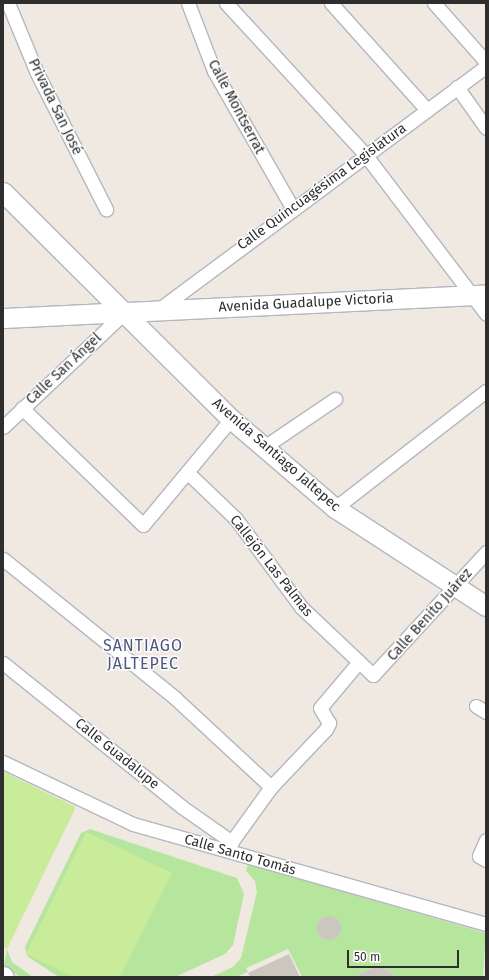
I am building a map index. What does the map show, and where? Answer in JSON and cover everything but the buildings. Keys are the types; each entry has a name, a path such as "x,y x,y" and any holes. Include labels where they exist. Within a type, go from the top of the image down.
{"street":[{"name":"Privada San José","path":"8,3 37,73 106,209"},
{"name":"Calle Montserrat","path":"188,3 214,71 292,207"},
{"path":"226,3 364,153 478,295 486,314"},
{"path":"331,3 427,110"},
{"path":"434,3 486,62"},
{"name":"Calle Quincuagésima Legislatura","path":"158,310 364,153 427,110 486,66"},
{"path":"457,88 486,128"},
{"name":"Avenida Santiago Jaltepec","path":"3,192 126,311 231,419 335,508 486,606"},
{"name":"Avenida Guadalupe Victoria","path":"3,318 478,295"},
{"name":"Calle San Ángel","path":"3,427 126,311"},
{"path":"335,508 486,391"},
{"path":"264,447 334,399"},
{"path":"22,408 143,524 231,419"},
{"name":"Callejón Las Palmas","path":"187,472 236,519 301,607 357,664 373,676"},
{"name":"Calle Benito Juárez","path":"373,676 456,587 486,552"},
{"path":"3,560 175,698 271,787"},
{"name":"Calle Guadalupe","path":"3,663 228,847"},
{"path":"228,847 271,787 326,729 329,723 320,708 357,664"},
{"name":"Calle Santo Tomás","path":"3,762 133,824 228,847 486,924"},
{"path":"486,840 479,856 486,860"}],"green space":[{"path":"4,772 76,807 7,949 3,947"},
{"path":"90,829 237,878 244,894 233,945 225,954 175,977 59,977 27,956 25,947 81,833"},
{"path":"86,832 172,873 120,977 74,977 26,954"},
{"path":"248,864 486,933 483,977 397,977 380,965 353,977 302,977 288,949 246,968 248,972 236,977 211,977 233,967 241,958 257,892 255,881 246,871"},
{"path":"7,949 12,962 33,977 20,977 4,966"}],"district":[{"name":"SANTIAGO JALTEPEC","path":"143,655"}]}
